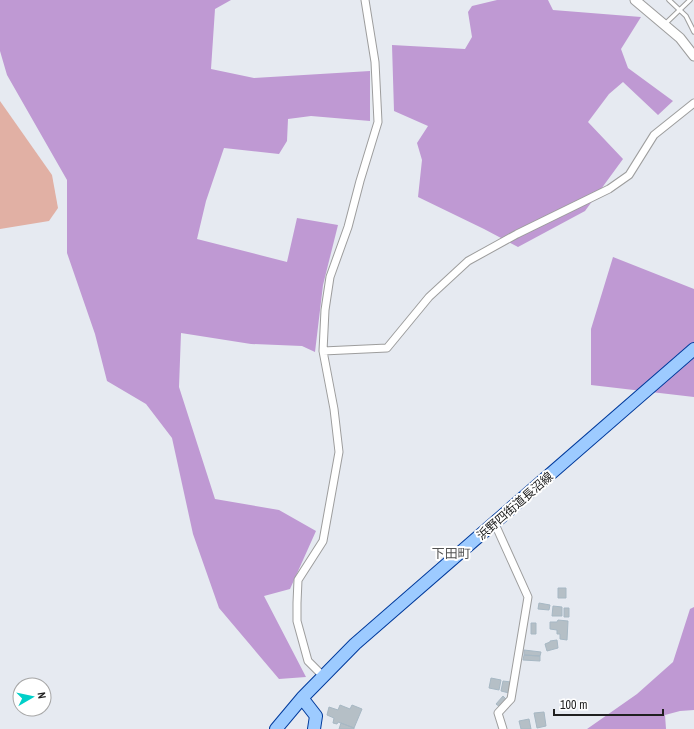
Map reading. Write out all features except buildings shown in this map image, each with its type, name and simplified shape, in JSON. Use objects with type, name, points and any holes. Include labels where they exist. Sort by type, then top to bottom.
[{"type":"main road","name":"浜野四街道長沼線","points":[[278,726],[302,698],[355,644],[495,524],[694,349]]},
{"type":"main road","points":[[302,698],[316,716],[314,729]]},
{"type":"street","points":[[324,676],[308,661],[297,621],[298,580],[323,541],[339,452],[334,409],[323,351],[325,310],[330,277],[348,227],[378,122],[376,62],[366,0]]},
{"type":"street","points":[[635,0],[680,38],[694,56]]},
{"type":"street","points":[[323,351],[387,348],[429,297],[468,261],[517,234],[609,189],[628,175],[654,136],[694,103]]},
{"type":"street","points":[[495,524],[528,597],[511,699],[498,713],[503,729]]},
{"type":"lane","points":[[670,0],[686,16],[694,32]]},
{"type":"lane","points":[[664,24],[690,0]]},
{"type":"shaded area","points":[[0,0],[231,0],[215,9],[211,69],[254,78],[370,71],[370,121],[311,116],[288,119],[287,141],[279,154],[224,148],[206,201],[197,239],[287,262],[297,218],[338,225],[323,285],[315,352],[302,346],[251,344],[181,333],[179,387],[215,499],[279,510],[316,531],[290,589],[264,596],[306,677],[279,679],[219,608],[193,534],[172,438],[146,404],[107,381],[95,334],[67,253],[67,180],[7,75],[0,51]]},
{"type":"shaded area","points":[[497,0],[548,0],[553,10],[641,17],[621,49],[628,68],[673,101],[658,115],[623,82],[609,94],[588,122],[623,159],[585,211],[518,247],[418,197],[422,160],[417,143],[428,126],[394,111],[392,45],[465,49],[472,37],[468,12],[472,6]]},
{"type":"shaded area","points":[[0,101],[52,175],[58,208],[49,221],[0,229]]},
{"type":"shaded area","points":[[613,257],[694,289],[694,397],[591,385],[591,329]]},
{"type":"shaded area","points":[[694,607],[694,710],[680,711],[665,715],[666,729],[587,729],[637,694],[673,662],[690,609]]},
{"type":"district","name":"下田町","points":[[451,553]]}]
